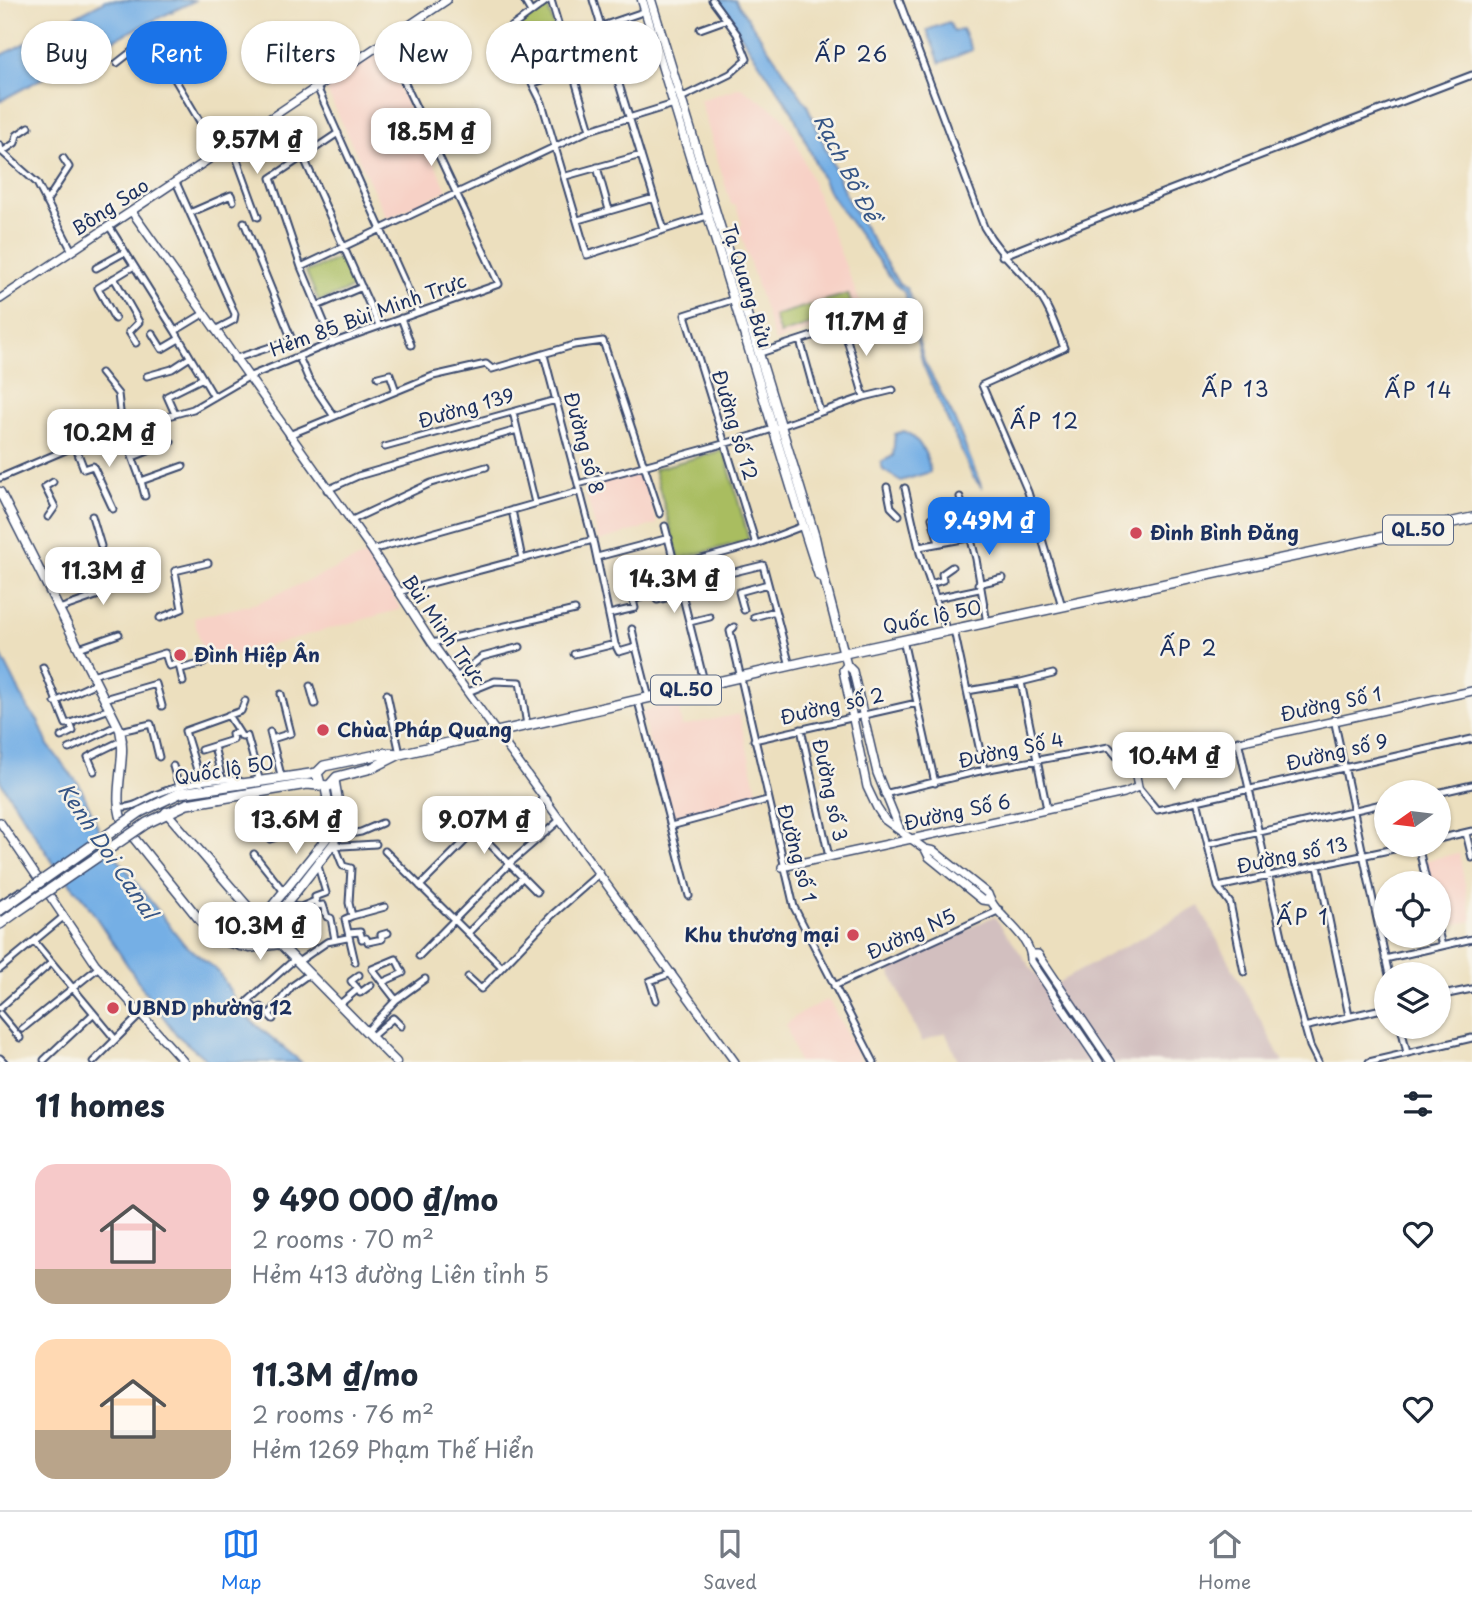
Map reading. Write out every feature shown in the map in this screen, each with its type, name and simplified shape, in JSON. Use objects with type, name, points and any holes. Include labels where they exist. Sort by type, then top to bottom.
[{"type":"main road","name":"Tạ Quang Bửu","points":[[642,0],[760,353],[803,526],[819,576],[824,578]]},
{"type":"main road","name":"Tạ Quang Bửu","points":[[651,0],[677,101]]},
{"type":"main road","name":"Tạ Quang Bửu","points":[[712,214],[735,299],[815,537],[844,654]]},
{"type":"main road","points":[[0,492],[119,728],[122,740],[118,807],[125,827],[215,939],[256,948],[280,944]]},
{"type":"main road","name":"Quốc lộ 50","points":[[0,924],[148,823],[187,804],[325,780],[372,768],[400,754],[497,731],[903,640],[1472,518]]},
{"type":"main road","name":"Quốc lộ 50","points":[[331,766],[386,753],[400,754]]},
{"type":"main road","name":"QL.50","points":[[325,780],[322,766],[331,766]]},
{"type":"main road","points":[[331,766],[325,780],[333,839]]},
{"type":"main road","name":"Quốc lộ 50","points":[[0,910],[140,812],[170,795],[282,779],[325,780]]},
{"type":"main road","points":[[267,929],[333,839],[340,812],[325,780]]},
{"type":"main road","points":[[166,812],[260,922],[369,1034],[390,1060]]},
{"type":"main road","points":[[240,946],[285,893],[318,861]]},
{"type":"street","name":"Bông Sao","points":[[415,21],[447,0]]},
{"type":"street","points":[[524,0],[531,12]]},
{"type":"street","points":[[519,21],[550,0],[558,21]]},
{"type":"street","points":[[593,0],[599,21]]},
{"type":"street","points":[[301,267],[590,130],[630,119],[677,101],[745,62],[747,55],[712,0]]},
{"type":"street","points":[[899,0],[977,212],[1002,256],[1036,289],[1048,309],[1064,348],[982,385],[1032,504],[1062,606]]},
{"type":"street","points":[[616,21],[646,11]]},
{"type":"street","points":[[700,29],[725,20]]},
{"type":"street","points":[[117,63],[140,45],[163,63],[218,152]]},
{"type":"street","name":"Bông Sao","points":[[0,299],[374,48]]},
{"type":"street","points":[[1002,256],[1136,200],[1320,135],[1359,117],[1472,75]]},
{"type":"street","points":[[406,84],[458,192]]},
{"type":"street","points":[[534,84],[557,145],[587,255],[712,214]]},
{"type":"street","points":[[577,84],[590,130]]},
{"type":"street","points":[[619,84],[663,230]]},
{"type":"street","points":[[317,87],[418,312]]},
{"type":"street","points":[[29,127],[17,135],[15,143],[1,150],[37,183],[72,251]]},
{"type":"street","points":[[333,343],[301,267],[271,178],[338,133]]},
{"type":"street","points":[[231,143],[258,217]]},
{"type":"street","points":[[566,176],[641,155]]},
{"type":"street","points":[[303,156],[379,326]]},
{"type":"street","points":[[46,202],[69,167],[63,158]]},
{"type":"street","points":[[597,167],[609,210]]},
{"type":"street","points":[[176,182],[235,314],[234,320],[215,330]]},
{"type":"street","name":"Hẻm 85 Bùi Minh Trực","points":[[122,429],[175,414],[214,397],[248,377],[299,356],[499,284],[458,192]]},
{"type":"street","points":[[191,212],[231,195],[233,201]]},
{"type":"street","points":[[578,220],[654,198]]},
{"type":"street","name":"Bùi Minh Trực","points":[[132,212],[372,550],[432,643],[735,1062]]},
{"type":"street","points":[[234,359],[292,340],[244,222]]},
{"type":"street","points":[[109,226],[214,397]]},
{"type":"street","points":[[96,268],[125,252]]},
{"type":"street","points":[[116,319],[98,288],[134,266]]},
{"type":"street","points":[[114,278],[139,322],[129,332],[136,343]]},
{"type":"street","points":[[317,306],[362,287]]},
{"type":"street","name":"Đường số 12","points":[[735,299],[685,315],[756,544]]},
{"type":"street","points":[[174,331],[203,314]]},
{"type":"street","points":[[401,318],[411,345]]},
{"type":"street","points":[[760,353],[843,326],[864,397]]},
{"type":"street","points":[[152,333],[162,349],[179,339]]},
{"type":"street","points":[[289,435],[433,376],[486,364],[492,369],[603,341],[660,514]]},
{"type":"street","points":[[800,341],[820,412]]},
{"type":"street","name":"Đường số 8","points":[[544,355],[593,540],[615,644]]},
{"type":"street","points":[[299,356],[308,378],[333,415]]},
{"type":"street","points":[[147,376],[172,369],[189,358]]},
{"type":"street","points":[[101,373],[118,394],[122,429],[145,496]]},
{"type":"street","points":[[378,377],[390,374],[396,391]]},
{"type":"street","points":[[175,414],[167,397],[203,378]]},
{"type":"street","points":[[372,550],[535,503],[645,466],[725,445],[864,397],[893,390]]},
{"type":"street","name":"Đường 139","points":[[385,447],[556,400]]},
{"type":"street","points":[[513,412],[535,503]]},
{"type":"street","points":[[327,490],[358,476],[517,430]]},
{"type":"street","points":[[133,457],[170,442]]},
{"type":"street","points":[[0,478],[75,446],[84,469],[93,466],[113,509]]},
{"type":"street","points":[[141,481],[183,466]]},
{"type":"street","points":[[350,521],[431,483],[486,467]]},
{"type":"street","points":[[48,517],[55,507],[45,486],[53,482]]},
{"type":"street","points":[[887,487],[891,507],[899,515]]},
{"type":"street","points":[[905,488],[919,547],[950,631],[967,691],[984,770]]},
{"type":"street","points":[[960,497],[968,538],[976,559],[987,623]]},
{"type":"street","points":[[512,510],[522,559]]},
{"type":"street","points":[[92,516],[101,546]]},
{"type":"street","points":[[932,518],[939,543]]},
{"type":"street","points":[[665,526],[705,685]]},
{"type":"street","points":[[651,562],[675,563],[756,544],[803,526]]},
{"type":"street","points":[[597,557],[669,538]]},
{"type":"street","points":[[919,547],[968,538]]},
{"type":"street","points":[[398,592],[593,540]]},
{"type":"street","points":[[160,618],[182,610],[175,570],[208,563]]},
{"type":"street","points":[[93,578],[100,576],[99,568],[118,564]]},
{"type":"street","points":[[681,585],[762,565],[790,666]]},
{"type":"street","points":[[48,585],[88,566],[99,595],[59,609]]},
{"type":"street","points":[[931,584],[943,580],[942,574],[951,567]]},
{"type":"street","points":[[936,598],[1003,578]]},
{"type":"street","points":[[744,610],[739,592],[768,584]]},
{"type":"street","points":[[657,600],[683,594]]},
{"type":"street","points":[[609,614],[635,608],[633,600],[648,596]]},
{"type":"street","points":[[432,643],[575,610]]},
{"type":"street","points":[[754,617],[775,611]]},
{"type":"street","points":[[690,622],[710,617]]},
{"type":"street","name":"Đường số 1","points":[[734,627],[730,631],[782,867],[794,907],[874,1062]]},
{"type":"street","points":[[632,629],[649,698]]},
{"type":"street","points":[[79,648],[119,634]]},
{"type":"street","points":[[903,640],[934,783]]},
{"type":"street","points":[[573,654],[615,644],[619,652],[636,648]]},
{"type":"street","points":[[457,677],[482,657],[520,648]]},
{"type":"street","points":[[55,702],[94,679],[165,653],[169,666],[179,663],[183,682]]},
{"type":"street","name":"Tạ Quang Bửu","points":[[844,654],[847,665],[853,671],[884,794],[899,827]]},
{"type":"street","points":[[180,669],[204,663]]},
{"type":"street","name":"Tạ Quang Bửu","points":[[847,665],[843,670],[867,787],[885,820],[899,827],[925,849],[934,852],[988,894],[990,901],[1000,910],[1031,954],[1031,961],[1099,1062]]},
{"type":"street","points":[[43,667],[66,724],[110,709]]},
{"type":"street","points":[[967,691],[1053,674]]},
{"type":"street","points":[[468,692],[495,681],[520,682],[527,725]]},
{"type":"street","points":[[1021,682],[1048,809]]},
{"type":"street","points":[[104,699],[156,684],[162,706]]},
{"type":"street","points":[[310,686],[314,704]]},
{"type":"street","name":"Đường Số 1","points":[[1135,771],[1138,764],[1238,740],[1472,691]]},
{"type":"street","points":[[272,739],[291,733],[281,694]]},
{"type":"street","points":[[387,694],[400,754]]},
{"type":"street","points":[[201,783],[185,731],[241,711],[245,701]]},
{"type":"street","points":[[638,701],[689,895]]},
{"type":"street","name":"Đường số 2","points":[[754,740],[917,703]]},
{"type":"street","points":[[228,715],[237,733],[242,737],[247,736],[253,748],[260,782]]},
{"type":"street","points":[[1334,719],[1386,962]]},
{"type":"street","points":[[61,737],[73,731],[70,723]]},
{"type":"street","points":[[69,750],[119,728],[151,724],[159,757]]},
{"type":"street","name":"Đường số 3","points":[[801,729],[829,857]]},
{"type":"street","points":[[270,732],[282,779]]},
{"type":"street","points":[[201,750],[233,740],[232,734],[237,733]]},
{"type":"street","name":"Đường số 9","points":[[1138,787],[1157,810],[1344,765],[1472,739]]},
{"type":"street","points":[[94,771],[88,757],[122,740]]},
{"type":"street","points":[[1238,740],[1304,1027],[1318,1062]]},
{"type":"street","points":[[214,746],[222,780]]},
{"type":"street","name":"Đường Số 4","points":[[884,794],[984,770],[1109,747],[1127,769],[1135,771]]},
{"type":"street","points":[[173,765],[179,787]]},
{"type":"street","points":[[1135,771],[1138,787]]},
{"type":"street","points":[[118,807],[135,807],[159,793],[179,787],[236,779],[249,783]]},
{"type":"street","points":[[1451,790],[1472,786]]},
{"type":"street","name":"Đường Số 6","points":[[782,867],[1138,787]]},
{"type":"street","points":[[328,798],[321,803],[319,818],[333,839],[343,866],[351,868],[349,903],[352,916]]},
{"type":"street","points":[[484,811],[493,829],[505,826],[505,819],[547,799]]},
{"type":"street","points":[[671,826],[767,800]]},
{"type":"street","points":[[1198,800],[1218,887],[1230,903],[1244,972]]},
{"type":"street","points":[[1208,844],[1374,806]]},
{"type":"street","points":[[270,839],[293,832],[300,823],[319,818]]},
{"type":"street","points":[[419,956],[510,863],[561,819]]},
{"type":"street","points":[[0,822],[62,918],[99,967],[184,1062]]},
{"type":"street","points":[[333,839],[362,832],[382,823]]},
{"type":"street","points":[[420,886],[476,830],[537,892]]},
{"type":"street","points":[[1451,836],[1469,832],[1472,858]]},
{"type":"street","points":[[333,839],[342,846],[376,844]]},
{"type":"street","points":[[385,851],[501,966]]},
{"type":"street","points":[[254,855],[285,893]]},
{"type":"street","name":"Đường số 13","points":[[1218,887],[1374,855]]},
{"type":"street","points":[[285,906],[301,907],[326,893],[318,861]]},
{"type":"street","points":[[1318,866],[1349,1016]]},
{"type":"street","points":[[468,977],[481,989],[501,966],[600,873]]},
{"type":"street","points":[[468,933],[523,877]]},
{"type":"street","points":[[0,904],[37,880]]},
{"type":"street","points":[[315,901],[317,906],[324,905],[327,917],[331,918],[335,940]]},
{"type":"street","points":[[355,962],[345,919],[385,907]]},
{"type":"street","name":"Đường N5","points":[[834,986],[1000,910]]},
{"type":"street","points":[[0,969],[62,918]]},
{"type":"street","points":[[309,974],[292,986],[271,1017],[261,1007],[256,1010],[248,1001],[314,948],[360,932],[362,939],[366,938],[368,942],[382,939],[381,935],[388,933]]},
{"type":"street","points":[[1451,944],[1472,939]]},
{"type":"street","points":[[34,941],[115,1039]]},
{"type":"street","points":[[1385,959],[1434,948]]},
{"type":"street","name":"Tạ Quang Bửu","points":[[1031,954],[1038,954],[1111,1062]]},
{"type":"street","points":[[383,982],[403,974],[396,959],[372,969],[396,1000]]},
{"type":"street","points":[[0,1008],[51,963]]},
{"type":"street","points":[[22,1030],[99,967]]},
{"type":"street","points":[[656,1000],[650,981],[672,974]]},
{"type":"street","points":[[359,975],[351,981],[360,993],[371,985]]},
{"type":"street","points":[[369,1034],[396,1000],[425,979]]},
{"type":"street","points":[[340,1004],[358,989]]},
{"type":"street","points":[[1451,993],[1472,989]]},
{"type":"street","points":[[1304,1027],[1374,1011]]},
{"type":"street","points":[[0,1014],[20,1038]]},
{"type":"street","points":[[44,1059],[93,1014]]},
{"type":"street","points":[[93,1062],[141,1015]]},
{"type":"street","points":[[369,1034],[393,1018],[401,1027]]},
{"type":"street","points":[[1368,1062],[1391,1060],[1407,1053],[1472,1038]]},
{"type":"street","points":[[1404,1039],[1407,1053]]},
{"type":"street","points":[[0,1058],[4,1062]]},
{"type":"shaded area","points":[[374,56],[374,84],[398,84],[447,190],[387,219],[326,89],[333,84],[360,84],[360,65]]},
{"type":"shaded area","points":[[741,87],[781,115],[794,136],[864,312],[775,342],[739,228],[742,224],[736,206],[731,204],[700,100]]},
{"type":"shaded area","points":[[642,469],[657,524],[599,541],[584,486]]},
{"type":"shaded area","points":[[369,554],[401,609],[205,663],[194,618],[257,603]]},
{"type":"shaded area","points":[[677,701],[682,726],[739,714],[759,799],[671,822],[641,712]]},
{"type":"shaded area","points":[[1459,853],[1472,921],[1451,925],[1451,871],[1426,871],[1423,861],[1451,858],[1451,855]]},
{"type":"shaded area","points":[[1199,906],[1283,1062],[959,1062],[945,1032],[922,1042],[888,968],[994,916],[1046,989]]},
{"type":"shaded area","points":[[826,1000],[830,1002],[862,1062],[798,1062],[786,1025],[796,1016]]},
{"type":"green space","points":[[547,4],[553,21],[522,21]]},
{"type":"green space","points":[[342,257],[355,287],[319,302],[306,272]]},
{"type":"green space","points":[[848,294],[854,311],[818,322],[813,304]]},
{"type":"green space","points":[[810,305],[815,323],[780,334],[774,316]]},
{"type":"green space","points":[[724,450],[749,540],[679,559],[654,469]]},
{"type":"water","points":[[106,0],[196,0],[152,21],[126,21],[126,34],[112,41],[112,21],[66,21]]},
{"type":"water","points":[[717,0],[735,0],[807,105],[848,200],[899,284],[907,289],[916,311],[911,315],[925,363],[953,416],[982,488],[973,477],[923,365],[905,293],[895,284],[828,191],[792,111]]},
{"type":"water","points":[[949,22],[954,32],[962,29],[972,50],[940,63],[927,30]]},
{"type":"water","points":[[21,45],[21,84],[32,84],[0,101],[0,56]]},
{"type":"water","points":[[904,431],[922,448],[930,472],[901,481],[883,470],[881,462],[893,456],[895,434]]},
{"type":"water","name":"Kenh Doi Canal","points":[[0,653],[29,710],[38,720],[48,745],[80,786],[104,841],[184,944],[219,972],[243,1014],[301,1062],[209,1062],[177,1035],[145,992],[86,902],[56,867],[0,781]]},
{"type":"place","name":"Đình Bình Đăng","points":[[1136,533]]},
{"type":"place","name":"Đình Hiệp Ân","points":[[180,655]]},
{"type":"place","name":"Chùa Pháp Quang","points":[[323,730]]},
{"type":"place","name":"Khu thương mại","points":[[853,935]]},
{"type":"place","name":"UBND phường 12","points":[[113,1008]]},
{"type":"district","name":"ẤP 26","points":[[852,55]]},
{"type":"district","name":"ẤP 13","points":[[1236,390]]},
{"type":"district","name":"ẤP 14","points":[[1419,391]]},
{"type":"district","name":"ẤP 12","points":[[1045,422]]},
{"type":"district","name":"ẤP 2","points":[[1189,649]]},
{"type":"district","name":"ẤP 1","points":[[1303,918]]},
{"type":"water label","name":"Rạch Bồ Đề","points":[[846,168]]}]
